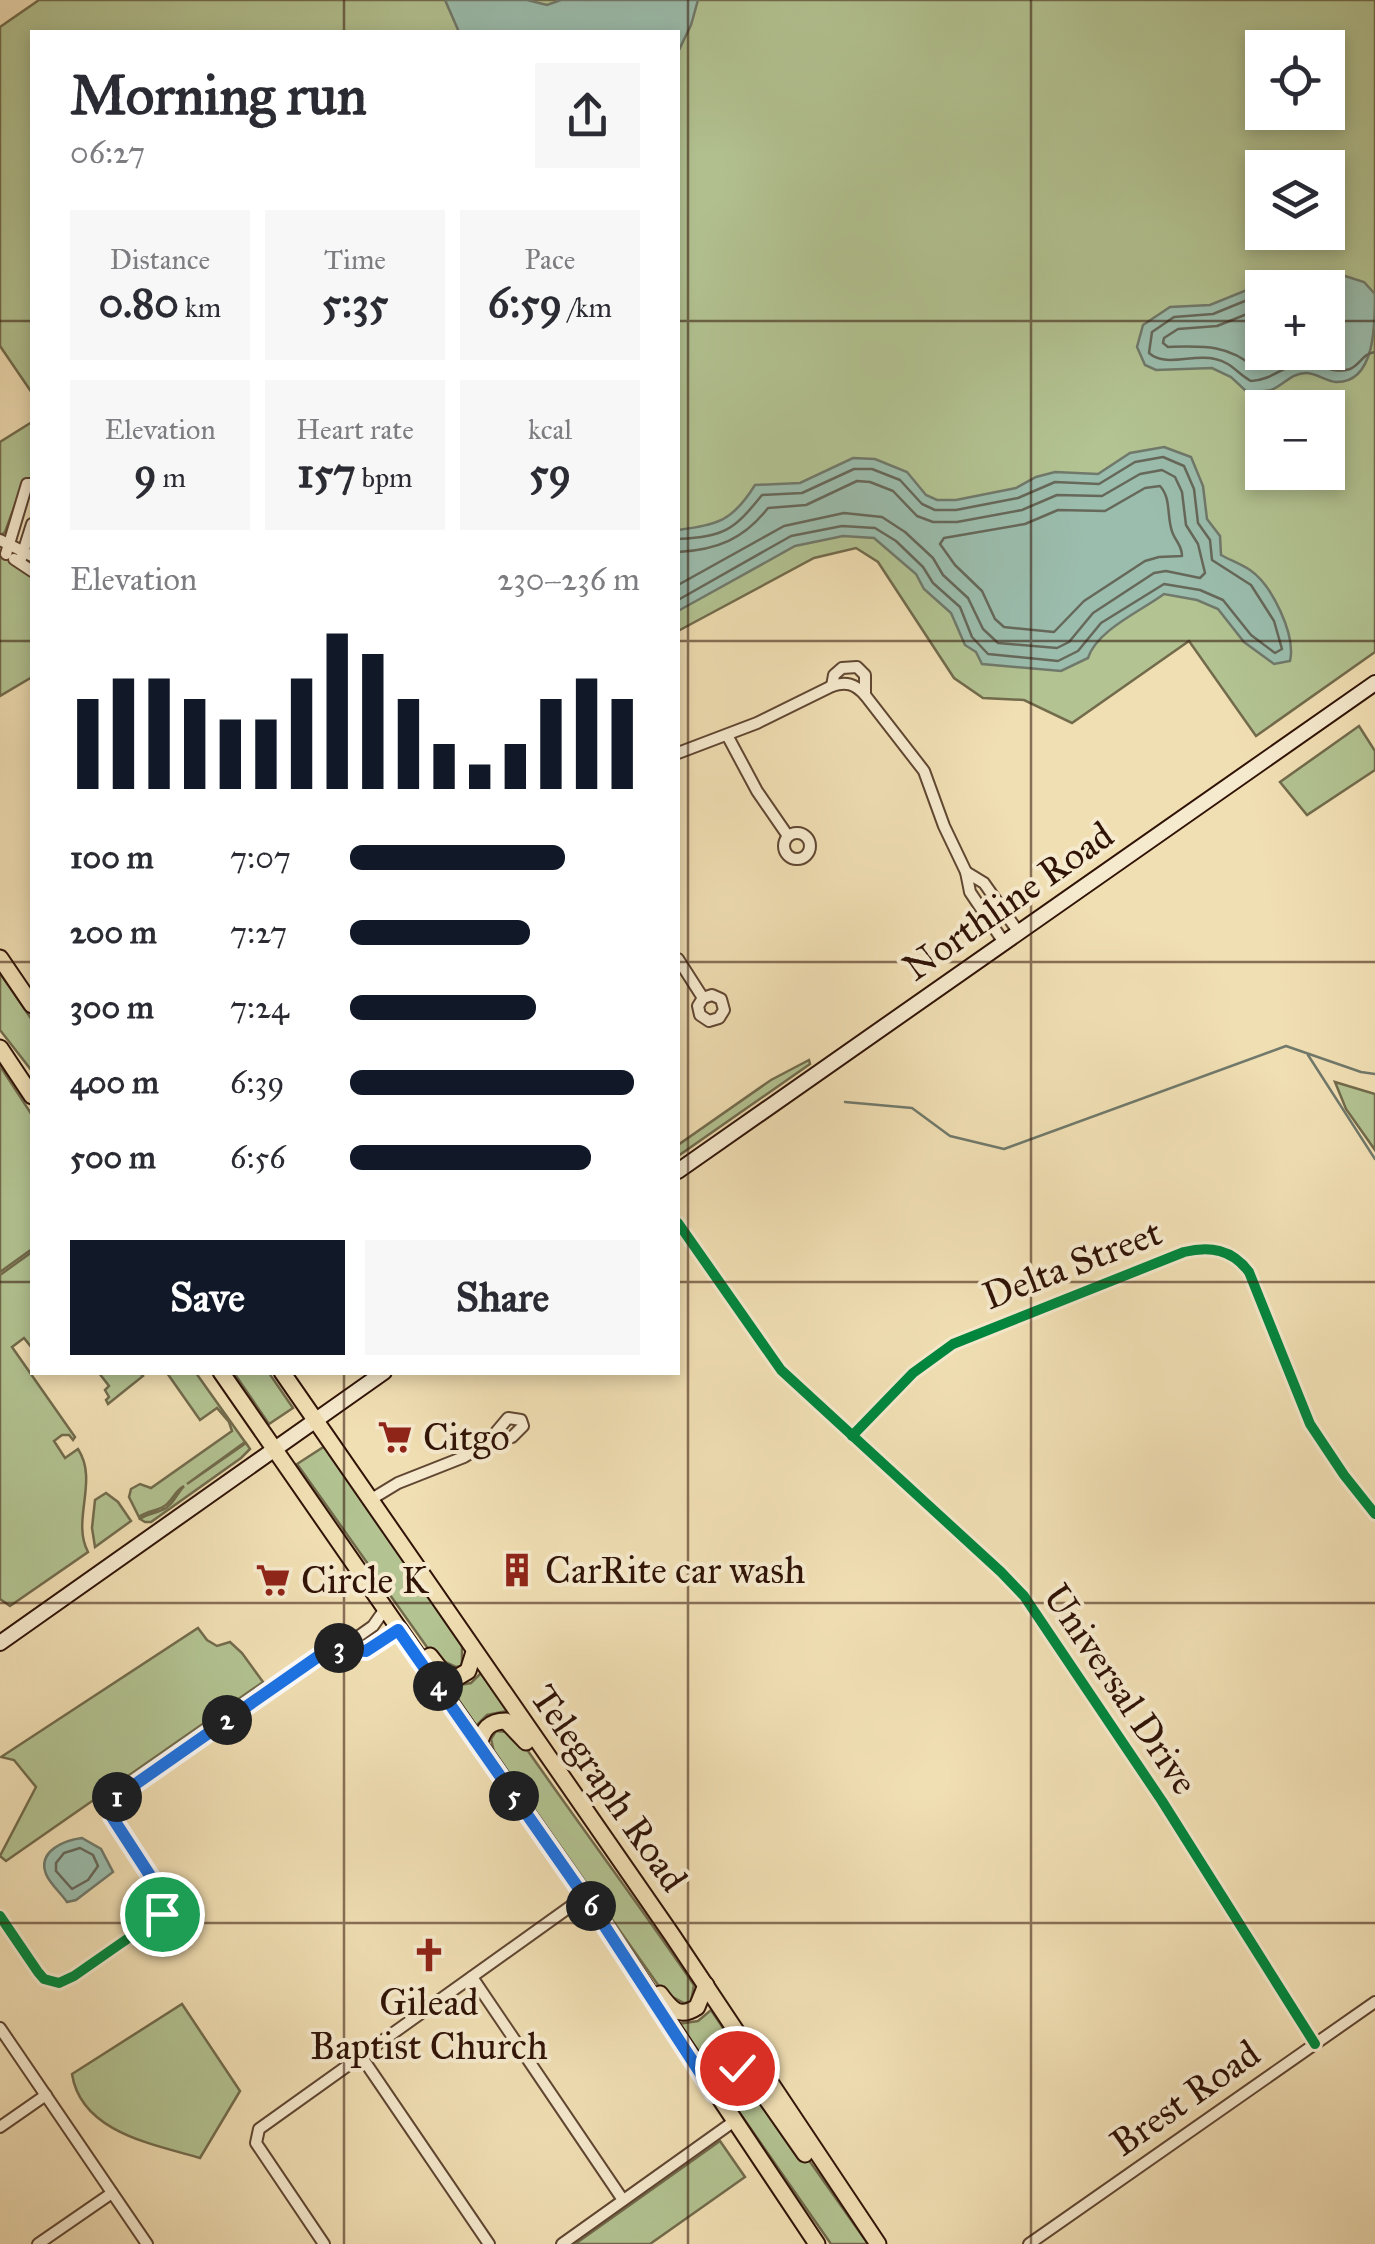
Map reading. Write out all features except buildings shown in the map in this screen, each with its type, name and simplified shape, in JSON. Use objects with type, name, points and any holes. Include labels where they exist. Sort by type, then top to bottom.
[{"type":"main road","name":"Northline Road","points":[[680,1171],[1375,683]]},
{"type":"main road","points":[[0,958],[30,1002]]},
{"type":"main road","points":[[0,1046],[14,1055],[30,1075]]},
{"type":"main road","points":[[0,1046],[30,1093]]},
{"type":"main road","points":[[224,1375],[580,1890],[818,2244]]},
{"type":"main road","points":[[276,1375],[296,1394]]},
{"type":"main road","name":"Telegraph Road","points":[[284,1375],[706,1985],[878,2244]]},
{"type":"main road","points":[[0,1643],[380,1375]]},
{"type":"main road","points":[[338,1540],[349,1546],[372,1574],[444,1674],[449,1678],[464,1675],[472,1666],[474,1652]]},
{"type":"main road","points":[[479,1746],[484,1730],[492,1723],[506,1721],[516,1729],[581,1822],[616,1857]]},
{"type":"main road","points":[[580,1890],[604,1911],[670,2008],[677,2013],[693,2010],[702,2001],[706,1985]]},
{"type":"main road","points":[[714,2094],[723,2071],[747,2071],[817,2171],[849,2200]]},
{"type":"street","points":[[25,556],[4,547],[30,484]]},
{"type":"street","points":[[832,686],[839,670],[852,666],[865,676],[865,695]]},
{"type":"street","points":[[680,753],[832,686],[850,683],[865,695],[924,772],[966,872],[970,892],[1004,944]]},
{"type":"street","points":[[727,734],[758,792],[788,836]]},
{"type":"street","points":[[966,872],[984,883],[1019,933]]},
{"type":"street","points":[[680,963],[703,998]]},
{"type":"street","name":"Universal Drive","points":[[680,1226],[781,1370],[1024,1596],[1162,1801],[1315,2044]]},
{"type":"street","name":"Delta Street","points":[[852,1436],[913,1373],[953,1344],[1184,1252],[1210,1249],[1230,1254],[1249,1272],[1310,1424],[1375,1514]]},
{"type":"street","points":[[370,1500],[398,1483],[464,1457],[487,1442]]},
{"type":"street","points":[[342,1648],[373,1626],[385,1609]]},
{"type":"street","points":[[0,1916],[38,1972],[59,1984],[162,1914],[162,1894],[112,1817],[117,1797],[326,1651],[366,1651],[398,1630]]},
{"type":"street","points":[[324,2244],[255,2140],[260,2130],[472,1977],[580,1890]]},
{"type":"street","points":[[472,1977],[624,2200]]},
{"type":"street","name":"Brest Road","points":[[1029,2244],[1375,2002]]},
{"type":"street","points":[[0,2028],[148,2244]]},
{"type":"street","points":[[361,2056],[489,2244]]},
{"type":"street","points":[[0,2127],[46,2095]]},
{"type":"street","points":[[562,2244],[733,2122]]},
{"type":"street","points":[[38,2244],[112,2193]]},
{"type":"green space","points":[[39,0],[1375,0],[1375,652],[1256,736],[1189,641],[1072,723],[1024,700],[983,698],[954,678],[878,562],[856,548],[814,558],[680,630],[680,30],[30,30],[30,390],[0,346],[0,27]]},
{"type":"green space","points":[[30,423],[30,482],[22,486],[0,536],[0,442]]},
{"type":"green space","points":[[0,555],[30,574],[30,678],[0,696]]},
{"type":"green space","points":[[1359,726],[1375,751],[1375,770],[1307,815],[1280,782]]},
{"type":"green space","points":[[0,973],[30,1017],[30,1068],[0,1030]]},
{"type":"green space","points":[[809,1060],[810,1064],[680,1155],[680,1144],[771,1080]]},
{"type":"green space","points":[[0,1066],[30,1112],[30,1250],[0,1272]]},
{"type":"green space","points":[[1335,1082],[1375,1094],[1375,1150],[1346,1109]]},
{"type":"green space","points":[[30,1253],[30,1346],[24,1338],[12,1347],[75,1437],[73,1440],[62,1435],[54,1441],[65,1458],[78,1449],[86,1474],[82,1527],[88,1552],[10,1606],[0,1599],[0,1275]]},
{"type":"green space","points":[[101,1375],[143,1376],[108,1404],[105,1390],[109,1386]]},
{"type":"green space","points":[[168,1375],[197,1375],[245,1442],[187,1484],[246,1443],[250,1449],[151,1522],[145,1522],[140,1519],[166,1508],[184,1486],[165,1506],[139,1517],[129,1497],[131,1489],[140,1484],[151,1488],[232,1431],[217,1408],[200,1420]]},
{"type":"green space","points":[[235,1375],[270,1375],[293,1408],[269,1424]]},
{"type":"green space","points":[[325,1446],[462,1646],[462,1666],[434,1657],[297,1464]]},
{"type":"green space","points":[[106,1493],[131,1521],[95,1547],[95,1500]]},
{"type":"green space","points":[[198,1628],[217,1646],[230,1642],[263,1682],[6,1861],[0,1856],[36,1787],[14,1760],[1,1757]]},
{"type":"green space","points":[[481,1673],[507,1711],[487,1715],[476,1726],[449,1687],[471,1683]]},
{"type":"green space","points":[[496,1731],[508,1732],[521,1741],[694,1985],[691,2002],[684,2003],[663,1992],[494,1752],[491,1739]]},
{"type":"green space","points":[[182,2004],[240,2091],[200,2158],[141,2141],[104,2122],[78,2094],[72,2074]]},
{"type":"green space","points":[[711,2010],[745,2061],[727,2061],[711,2072],[678,2024],[698,2021]]},
{"type":"green space","points":[[732,2077],[758,2088],[868,2244],[831,2244],[730,2099],[727,2085]]},
{"type":"green space","points":[[720,2141],[745,2177],[650,2244],[575,2244]]},
{"type":"water","points":[[445,0],[527,0],[547,5],[561,0],[698,0],[680,48],[680,30],[458,30]]},
{"type":"water","points":[[1345,276],[1364,282],[1375,294],[1370,350],[1359,373],[1349,380],[1336,382],[1301,374],[1271,390],[1245,390],[1231,377],[1212,368],[1156,370],[1145,365],[1137,347],[1143,325],[1170,307],[1210,305],[1245,291],[1245,370],[1345,370]]},
{"type":"water","points":[[1164,447],[1191,457],[1203,486],[1207,519],[1220,536],[1221,555],[1250,570],[1266,587],[1286,625],[1290,661],[1274,664],[1244,642],[1218,609],[1197,600],[1164,594],[1110,630],[1088,658],[1061,671],[982,664],[976,652],[965,645],[951,613],[924,589],[916,574],[874,538],[843,536],[795,546],[680,610],[680,530],[723,519],[739,507],[755,485],[800,483],[853,458],[875,459],[907,472],[926,495],[937,500],[956,500],[1016,488],[1055,472],[1098,474],[1130,453]]},
{"type":"water","points":[[82,1838],[101,1849],[113,1872],[76,1900],[67,1902],[48,1878],[45,1859],[61,1844]]},
{"type":"waterway","points":[[845,1102],[912,1108],[950,1136],[1004,1149],[1286,1046],[1375,1074]]},
{"type":"waterway","points":[[1308,1055],[1375,1159]]},
{"type":"cycle path","points":[[680,1226],[781,1370],[1024,1596],[1162,1801],[1315,2044]]},
{"type":"cycle path","points":[[852,1436],[913,1373],[953,1344],[1184,1252],[1212,1250],[1235,1258],[1249,1272],[1310,1424],[1375,1514]]},
{"type":"cycle path","points":[[0,1916],[44,1979],[59,1983],[163,1914],[162,1894],[112,1817],[117,1797],[326,1651],[366,1651],[399,1630]]},
{"type":"place","name":"Citgo","points":[[395,1437]]},
{"type":"place","name":"CarRite car wash","points":[[517,1570]]},
{"type":"place","name":"Circle K","points":[[273,1580]]},
{"type":"place","name":"Gilead Baptist Church","points":[[429,1955]]},
{"type":"route","points":[[162,1914],[162,1894],[114,1823],[111,1811],[117,1797],[326,1651],[366,1651],[398,1630],[598,1916],[714,2094],[720,2074],[737,2068]]}]
